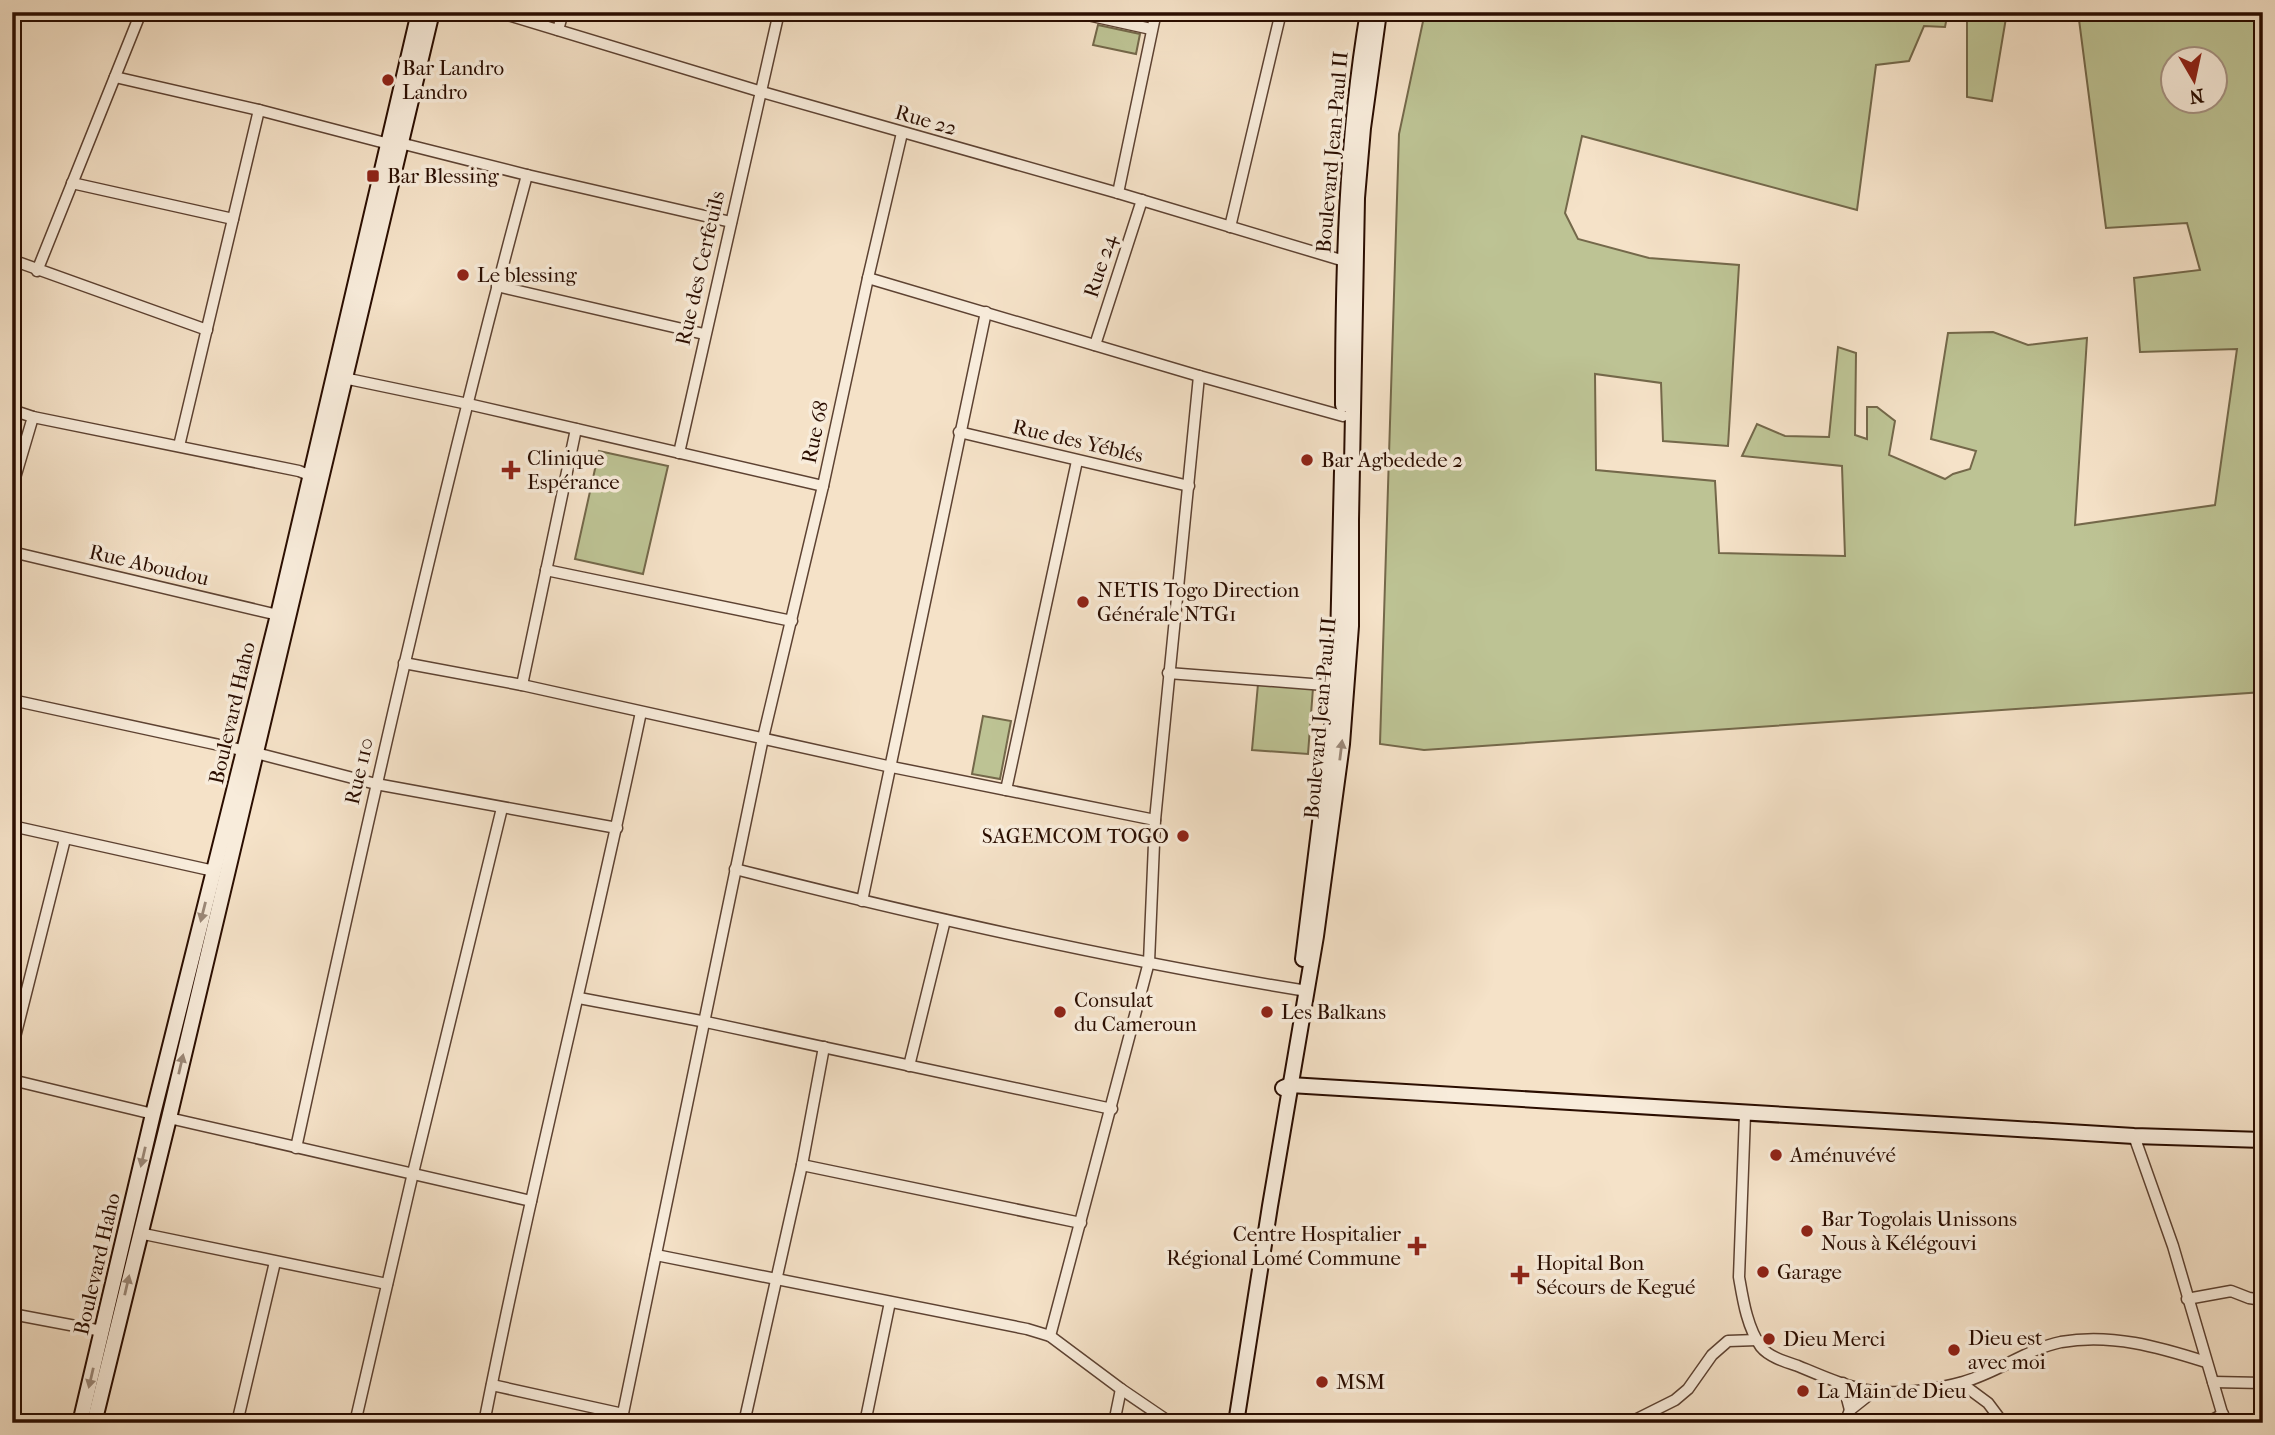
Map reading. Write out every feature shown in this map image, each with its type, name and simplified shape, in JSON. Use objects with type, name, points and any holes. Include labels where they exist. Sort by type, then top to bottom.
[{"type":"main road","name":"Boulevard Haho","points":[[80,1423],[214,871],[250,752],[394,143],[419,12]]},
{"type":"main road","name":"Boulevard Haho","points":[[394,143],[432,12]]},
{"type":"main road","name":"Boulevard Jean-Paul II","points":[[1302,990],[1316,936],[1342,744],[1351,626],[1351,135],[1368,12]]},
{"type":"main road","name":"Boulevard Jean-Paul II","points":[[1229,1423],[1302,990],[1336,685],[1349,262],[1379,12]]},
{"type":"main road","name":"Boulevard Haho","points":[[94,1423],[169,1118],[278,615],[311,476],[340,377]]},
{"type":"main road","name":"Boulevard Jean-Paul II","points":[[1236,1423],[1286,1087]]},
{"type":"main road","points":[[1286,1087],[2134,1136],[2263,1140]]},
{"type":"street","points":[[37,271],[141,12]]},
{"type":"street","name":"Rue 22","points":[[498,12],[762,92],[1349,262]]},
{"type":"street","points":[[558,30],[563,12]]},
{"type":"street","name":"Rue des Cerfeuils","points":[[678,453],[779,12]]},
{"type":"street","points":[[1074,12],[1151,29]]},
{"type":"street","points":[[1118,193],[1156,12]]},
{"type":"street","points":[[1230,227],[1281,12]]},
{"type":"street","points":[[115,77],[731,222]]},
{"type":"street","points":[[179,446],[259,110]]},
{"type":"street","name":"Rue 68","points":[[622,1418],[763,738],[902,133]]},
{"type":"street","name":"Rue 110","points":[[296,1148],[404,663],[527,175]]},
{"type":"street","points":[[72,183],[233,219]]},
{"type":"street","name":"Rue 24","points":[[1095,345],[1142,200]]},
{"type":"street","points":[[12,260],[207,330]]},
{"type":"street","points":[[867,278],[1343,416]]},
{"type":"street","points":[[497,286],[704,334]]},
{"type":"street","points":[[862,901],[986,312]]},
{"type":"street","points":[[1050,1336],[1149,962],[1155,820],[1199,376]]},
{"type":"street","points":[[340,377],[823,486]]},
{"type":"street","points":[[12,410],[33,417],[299,471],[311,476]]},
{"type":"street","points":[[12,488],[33,417]]},
{"type":"street","points":[[522,685],[576,429]]},
{"type":"street","name":"Rue des Yéblés","points":[[959,432],[1189,486]]},
{"type":"street","points":[[1006,790],[1077,461]]},
{"type":"street","name":"Rue Aboudou","points":[[12,552],[278,615]]},
{"type":"street","points":[[546,570],[792,621]]},
{"type":"street","points":[[404,663],[522,685],[890,766],[1155,820]]},
{"type":"street","points":[[1168,673],[1336,685]]},
{"type":"street","points":[[12,699],[250,752],[376,784],[617,828]]},
{"type":"street","points":[[484,1423],[641,712]]},
{"type":"street","points":[[355,1423],[502,808]]},
{"type":"street","points":[[12,826],[214,871]]},
{"type":"street","points":[[12,1049],[65,839]]},
{"type":"street","points":[[735,869],[945,920],[1302,990]]},
{"type":"street","points":[[909,1066],[945,920]]},
{"type":"street","points":[[579,998],[706,1022],[1112,1109]]},
{"type":"street","points":[[744,1423],[802,1165],[824,1047]]},
{"type":"street","points":[[12,1080],[153,1114]]},
{"type":"street","points":[[1745,1114],[1739,1276],[1743,1301],[1757,1340],[1763,1349],[1778,1359],[1843,1383],[1874,1391],[1901,1392],[1961,1383],[2047,1346],[2085,1339],[2128,1341],[2166,1349],[2206,1362]]},
{"type":"street","points":[[169,1118],[531,1201]]},
{"type":"street","points":[[2134,1136],[2173,1245],[2224,1418],[2207,1423]]},
{"type":"street","points":[[802,1165],[1082,1223]]},
{"type":"street","points":[[139,1233],[387,1284]]},
{"type":"street","points":[[656,1255],[1027,1329],[1050,1336],[1121,1390],[1171,1423]]},
{"type":"street","points":[[237,1423],[275,1262]]},
{"type":"street","points":[[2187,1299],[2231,1291],[2263,1300]]},
{"type":"street","points":[[865,1423],[890,1302]]},
{"type":"street","points":[[12,1314],[102,1331]]},
{"type":"street","points":[[1629,1423],[1675,1401],[1688,1389],[1712,1355],[1728,1341],[1757,1340]]},
{"type":"street","points":[[2213,1382],[2263,1383]]},
{"type":"street","points":[[1843,1383],[1850,1410]]},
{"type":"street","points":[[1961,1383],[1988,1403],[2003,1423]]},
{"type":"street","points":[[492,1385],[622,1418]]},
{"type":"street","points":[[1114,1423],[1121,1390]]},
{"type":"street","points":[[1845,1423],[1850,1410],[1874,1391]]},
{"type":"green space","points":[[1425,12],[1948,12],[1945,27],[1924,26],[1909,61],[1876,65],[1857,210],[1582,136],[1565,213],[1578,239],[1649,258],[1739,265],[1728,446],[1663,441],[1661,383],[1595,374],[1596,470],[1715,481],[1719,553],[1845,556],[1842,466],[1742,456],[1757,424],[1785,436],[1829,437],[1838,347],[1856,353],[1855,435],[1867,439],[1867,407],[1877,407],[1895,421],[1889,455],[1945,479],[1970,469],[1976,451],[1931,439],[1948,333],[1993,332],[2028,345],[2087,338],[2075,525],[2215,505],[2237,349],[2140,352],[2134,278],[2200,270],[2187,223],[2106,228],[2078,12],[2263,12],[2263,692],[1424,750],[1380,744],[1399,134]]},
{"type":"green space","points":[[1967,12],[2007,12],[1992,101],[1967,97]]},
{"type":"green space","points":[[1098,25],[1140,34],[1136,54],[1093,45]]},
{"type":"green space","points":[[599,451],[668,466],[643,574],[575,559]]},
{"type":"green space","points":[[1258,684],[1313,688],[1308,754],[1252,750]]},
{"type":"green space","points":[[983,716],[1011,721],[1000,779],[972,774]]},
{"type":"place","name":"Bar Landro Landro","points":[[388,80]]},
{"type":"place","name":"Bar Blessing","points":[[373,176]]},
{"type":"place","name":"Le blessing","points":[[463,275]]},
{"type":"place","name":"Bar Agbedede 2","points":[[1307,460]]},
{"type":"place","name":"Clinique Espérance","points":[[511,470]]},
{"type":"place","name":"NETIS Togo Direction Générale NTG1","points":[[1083,602]]},
{"type":"place","name":"SAGEMCOM TOGO","points":[[1183,836]]},
{"type":"place","name":"Consulat du Cameroun","points":[[1060,1012]]},
{"type":"place","name":"Les Balkans","points":[[1267,1012]]},
{"type":"place","name":"Aménuvévé","points":[[1776,1155]]},
{"type":"place","name":"Bar Togolais Unissons Nous à Kélégouvi","points":[[1807,1231]]},
{"type":"place","name":"Centre Hospitalier Régional Lomé Commune","points":[[1417,1246]]},
{"type":"place","name":"Garage","points":[[1763,1272]]},
{"type":"place","name":"Hopital Bon Sécours de Kegué","points":[[1520,1275]]},
{"type":"place","name":"Dieu Merci","points":[[1769,1339]]},
{"type":"place","name":"Dieu est avec moi","points":[[1954,1350]]},
{"type":"place","name":"MSM","points":[[1322,1382]]},
{"type":"place","name":"La Main de Dieu","points":[[1803,1391]]}]
